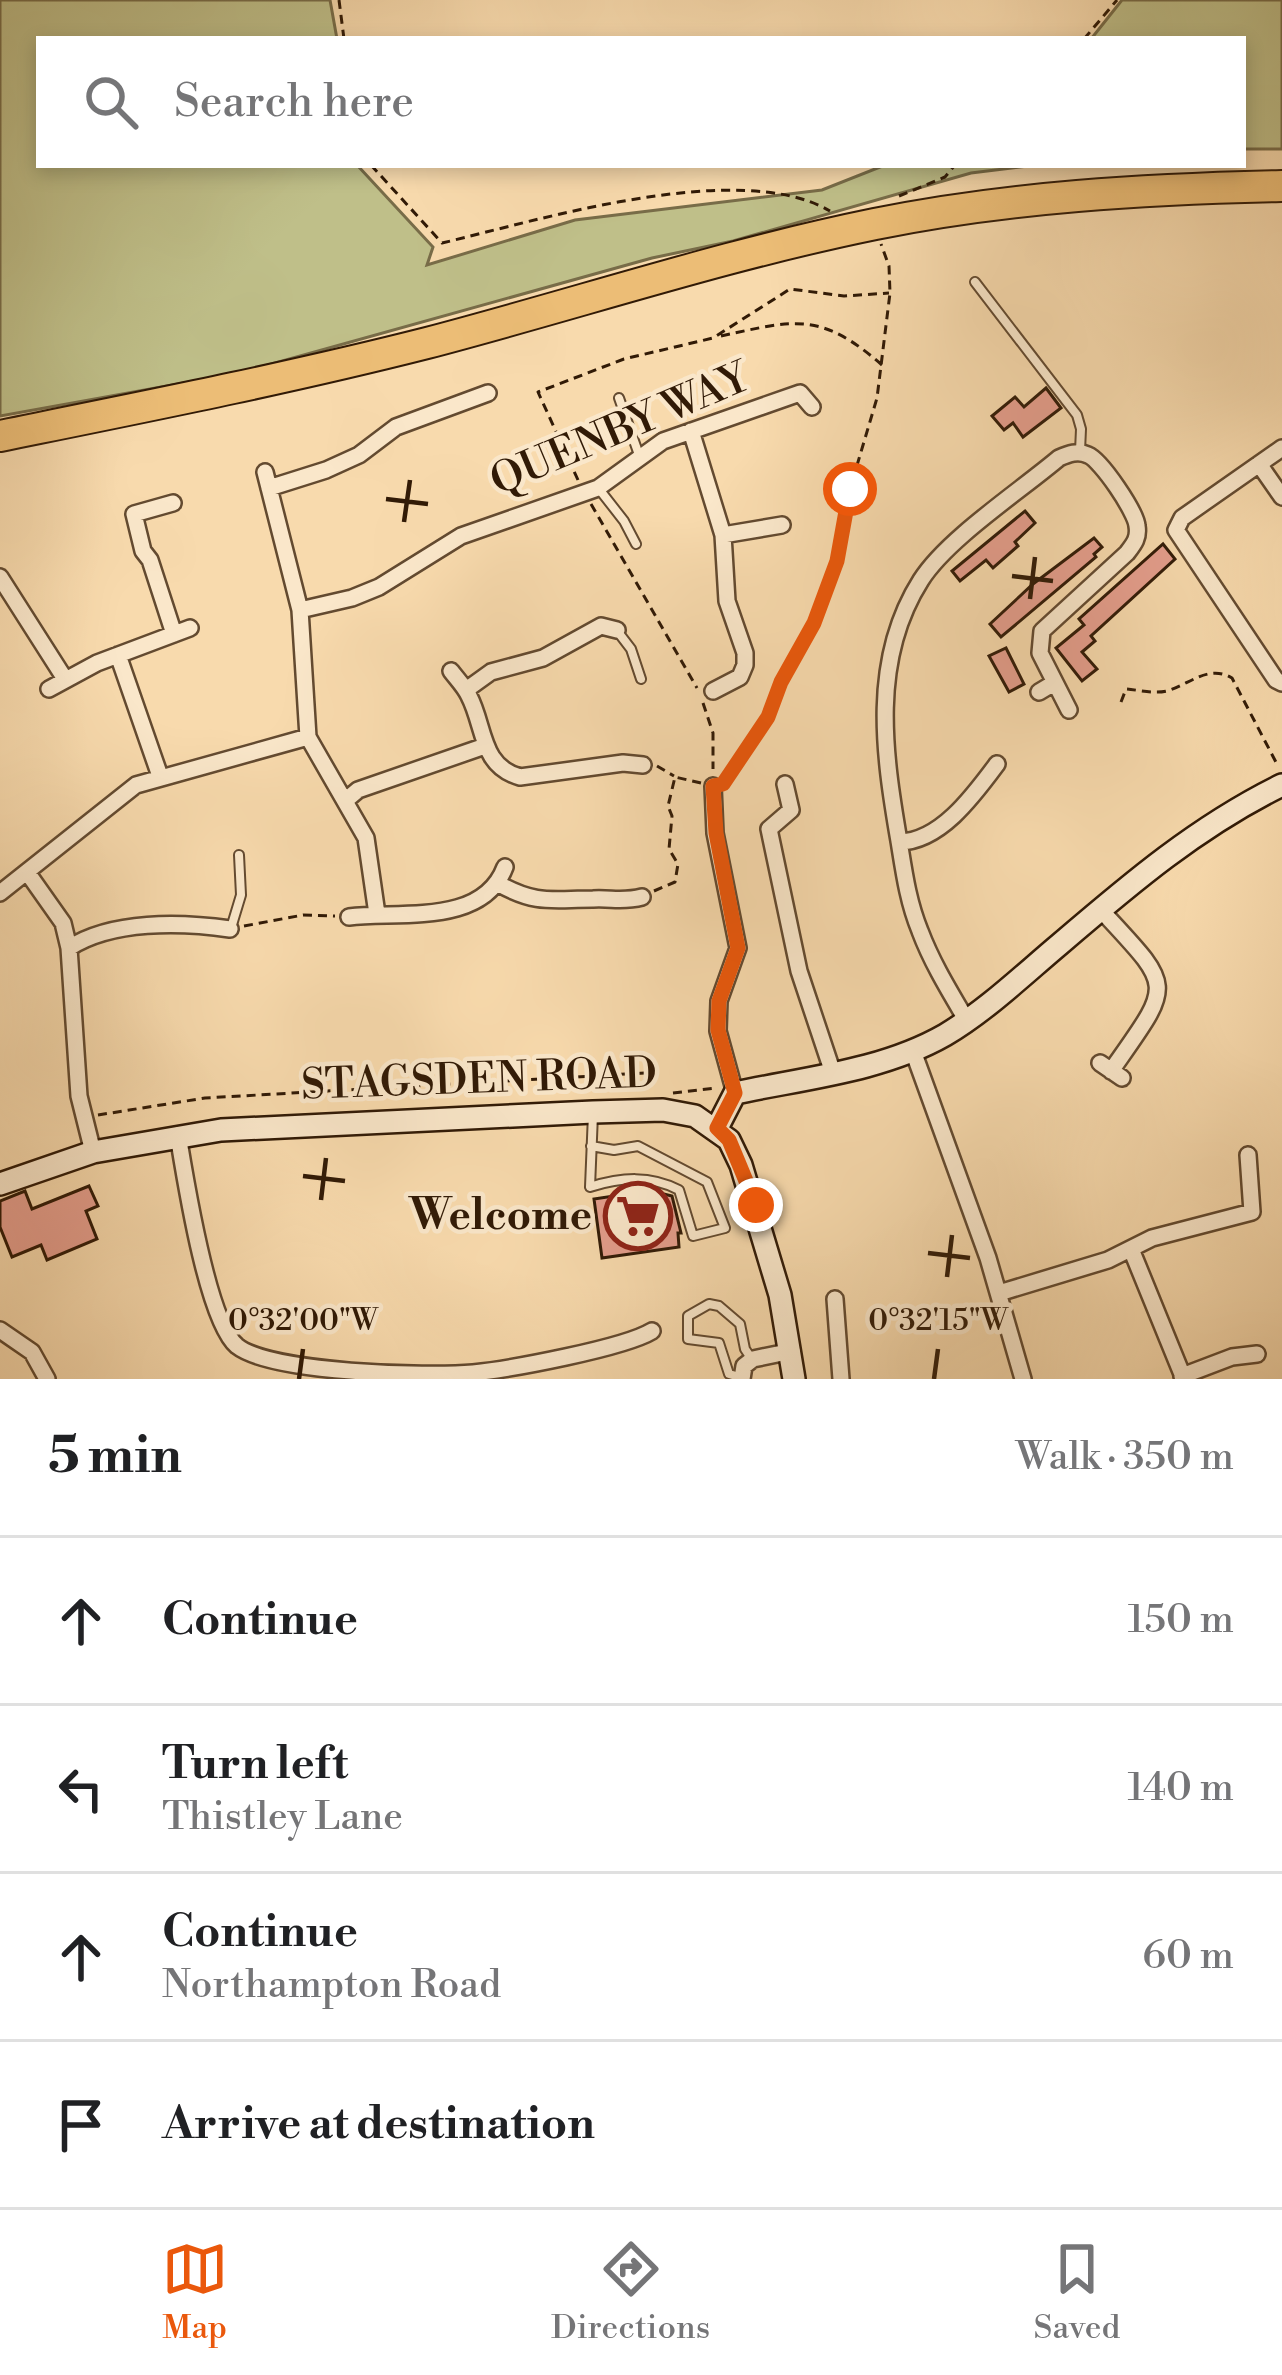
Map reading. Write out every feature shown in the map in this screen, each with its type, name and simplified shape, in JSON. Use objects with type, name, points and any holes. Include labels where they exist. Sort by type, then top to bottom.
[{"type":"highway","points":[[0,436],[223,391],[424,343],[727,258],[869,226],[1023,201],[1282,185]]},
{"type":"street","points":[[377,914],[367,838],[308,736],[300,610],[267,480],[326,470],[359,455],[396,427],[488,393]]},
{"type":"street","name":"QUENBY WAY","points":[[300,610],[379,587],[460,536],[591,491],[663,441],[800,393],[812,407]]},
{"type":"street","points":[[691,431],[723,535],[727,601],[745,665],[740,677],[707,693]]},
{"type":"street","points":[[1282,448],[1182,518],[1176,530],[1282,683]]},
{"type":"street","points":[[967,1021],[920,931],[909,898],[883,725],[888,676],[921,579],[941,556],[1059,458],[1079,453],[1090,455],[1102,468],[1137,520],[1138,530],[1127,553],[1042,631],[1040,653],[1070,710]]},
{"type":"street","points":[[1258,464],[1282,497]]},
{"type":"street","points":[[49,689],[118,655],[182,632],[143,551],[134,514],[173,502]]},
{"type":"street","points":[[723,535],[782,525]]},
{"type":"street","points":[[0,577],[65,679]]},
{"type":"street","points":[[466,690],[491,672],[543,658],[602,626],[617,630]]},
{"type":"street","points":[[118,655],[160,776]]},
{"type":"street","points":[[451,671],[466,690],[485,746],[498,766],[520,777],[623,763],[644,765]]},
{"type":"street","points":[[1039,692],[1054,682]]},
{"type":"street","points":[[0,892],[116,799],[160,776],[308,736]]},
{"type":"street","points":[[345,801],[358,790],[485,746]]},
{"type":"street","points":[[899,842],[917,842],[945,822],[976,793],[997,764]]},
{"type":"street","points":[[785,784],[791,810],[769,829],[799,971],[833,1073]]},
{"type":"street","points":[[735,1093],[913,1051],[967,1021],[1214,820],[1282,785]]},
{"type":"street","points":[[713,786],[716,833],[738,948],[719,1001],[718,1030],[735,1093],[717,1128],[729,1140],[756,1205],[792,1352],[794,1379]]},
{"type":"street","points":[[28,872],[63,923],[69,948],[75,1059],[93,1152]]},
{"type":"street","points":[[349,917],[458,909],[477,902],[502,875],[534,901],[598,898],[617,911],[642,897]]},
{"type":"street","points":[[1100,909],[1147,959],[1158,976],[1160,991],[1151,1014],[1111,1071]]},
{"type":"street","points":[[69,948],[90,935],[188,923],[230,929]]},
{"type":"street","points":[[913,1051],[999,1293],[1023,1379]]},
{"type":"street","name":"STAGSDEN ROAD","points":[[0,1184],[93,1152],[178,1135],[298,1124],[663,1110],[695,1116],[717,1128]]},
{"type":"street","points":[[178,1135],[218,1316],[238,1347],[256,1356],[298,1371],[473,1372],[530,1364],[652,1330]]},
{"type":"street","points":[[999,1293],[1108,1260],[1188,1227],[1252,1212],[1248,1155]]},
{"type":"street","points":[[1131,1249],[1183,1377],[1232,1357],[1257,1354]]},
{"type":"street","points":[[835,1299],[841,1379]]},
{"type":"street","points":[[0,1330],[32,1352],[47,1379]]},
{"type":"street","points":[[742,1378],[744,1366],[753,1359],[792,1352]]},
{"type":"lane","points":[[976,282],[1077,416],[1079,453]]},
{"type":"lane","points":[[620,398],[640,457]]},
{"type":"lane","points":[[591,491],[624,521],[636,544]]},
{"type":"lane","points":[[617,630],[631,649],[641,680]]},
{"type":"lane","points":[[230,929],[240,908],[239,855]]},
{"type":"lane","points":[[591,1146],[614,1150],[638,1146],[707,1182],[725,1228],[693,1236],[680,1190],[655,1178],[590,1187],[591,1146],[593,1112]]},
{"type":"lane","points":[[742,1378],[730,1375],[719,1343],[688,1339],[688,1316],[710,1304],[719,1306],[740,1324],[745,1349],[753,1359]]},
{"type":"path","points":[[339,0],[344,36]]},
{"type":"path","points":[[1087,36],[1117,0]]},
{"type":"path","points":[[374,168],[442,243],[649,194],[760,191],[822,207],[869,226]]},
{"type":"path","points":[[869,226],[887,203],[945,177],[952,168]]},
{"type":"path","points":[[644,765],[662,766],[675,777],[723,784],[745,757],[814,623],[837,561],[850,489],[873,423],[890,292],[869,226]]},
{"type":"path","points":[[713,338],[790,290],[844,296],[890,292]]},
{"type":"path","points":[[713,786],[707,693],[538,392],[624,358],[781,323],[807,322],[852,339],[881,364]]},
{"type":"path","points":[[1121,702],[1126,689],[1156,692],[1208,673],[1226,673],[1282,773]]},
{"type":"path","points":[[642,897],[675,882],[678,865],[669,849],[672,816],[668,806],[675,777]]},
{"type":"path","points":[[230,929],[303,915],[349,917]]},
{"type":"path","points":[[84,1117],[206,1098],[645,1073],[646,1096]]},
{"type":"path","points":[[665,1094],[723,1088],[735,1093]]},
{"type":"green space","points":[[0,0],[330,0],[336,36],[36,36],[36,168],[360,168],[433,247],[427,265],[575,220],[822,190],[877,168],[1012,168],[971,173],[239,373],[0,416]]},
{"type":"green space","points":[[1122,0],[1282,0],[1282,149],[1246,149],[1246,36],[1093,36]]},
{"type":"building","points":[[1046,388],[1061,408],[1023,437],[1013,423],[1004,430],[992,416],[1015,397],[1024,407]]},
{"type":"building","points":[[1025,511],[1035,523],[1015,542],[1018,546],[993,568],[986,560],[960,581],[952,571]]},
{"type":"building","points":[[1094,538],[1102,547],[1096,557],[1001,637],[990,624]]},
{"type":"building","points":[[1163,544],[1175,559],[1091,636],[1095,641],[1082,652],[1097,669],[1082,681],[1056,648],[1084,625],[1079,619]]},
{"type":"building","points":[[1006,648],[1024,684],[1009,692],[989,656]]},
{"type":"building","points":[[89,1186],[98,1206],[86,1211],[97,1239],[47,1260],[41,1245],[12,1257],[0,1227],[0,1201],[25,1191],[32,1209]]},
{"type":"building","name":"Welcome","points":[[635,1187],[672,1196],[681,1233],[679,1247],[602,1258],[594,1199],[634,1193]]},
{"type":"place","name":"Welcome","points":[[638,1216]]},
{"type":"route","points":[[756,1205],[729,1140],[717,1128],[735,1093],[718,1030],[719,1001],[738,948],[716,833],[713,786],[723,784],[745,757],[814,623],[837,561],[850,489]]}]
